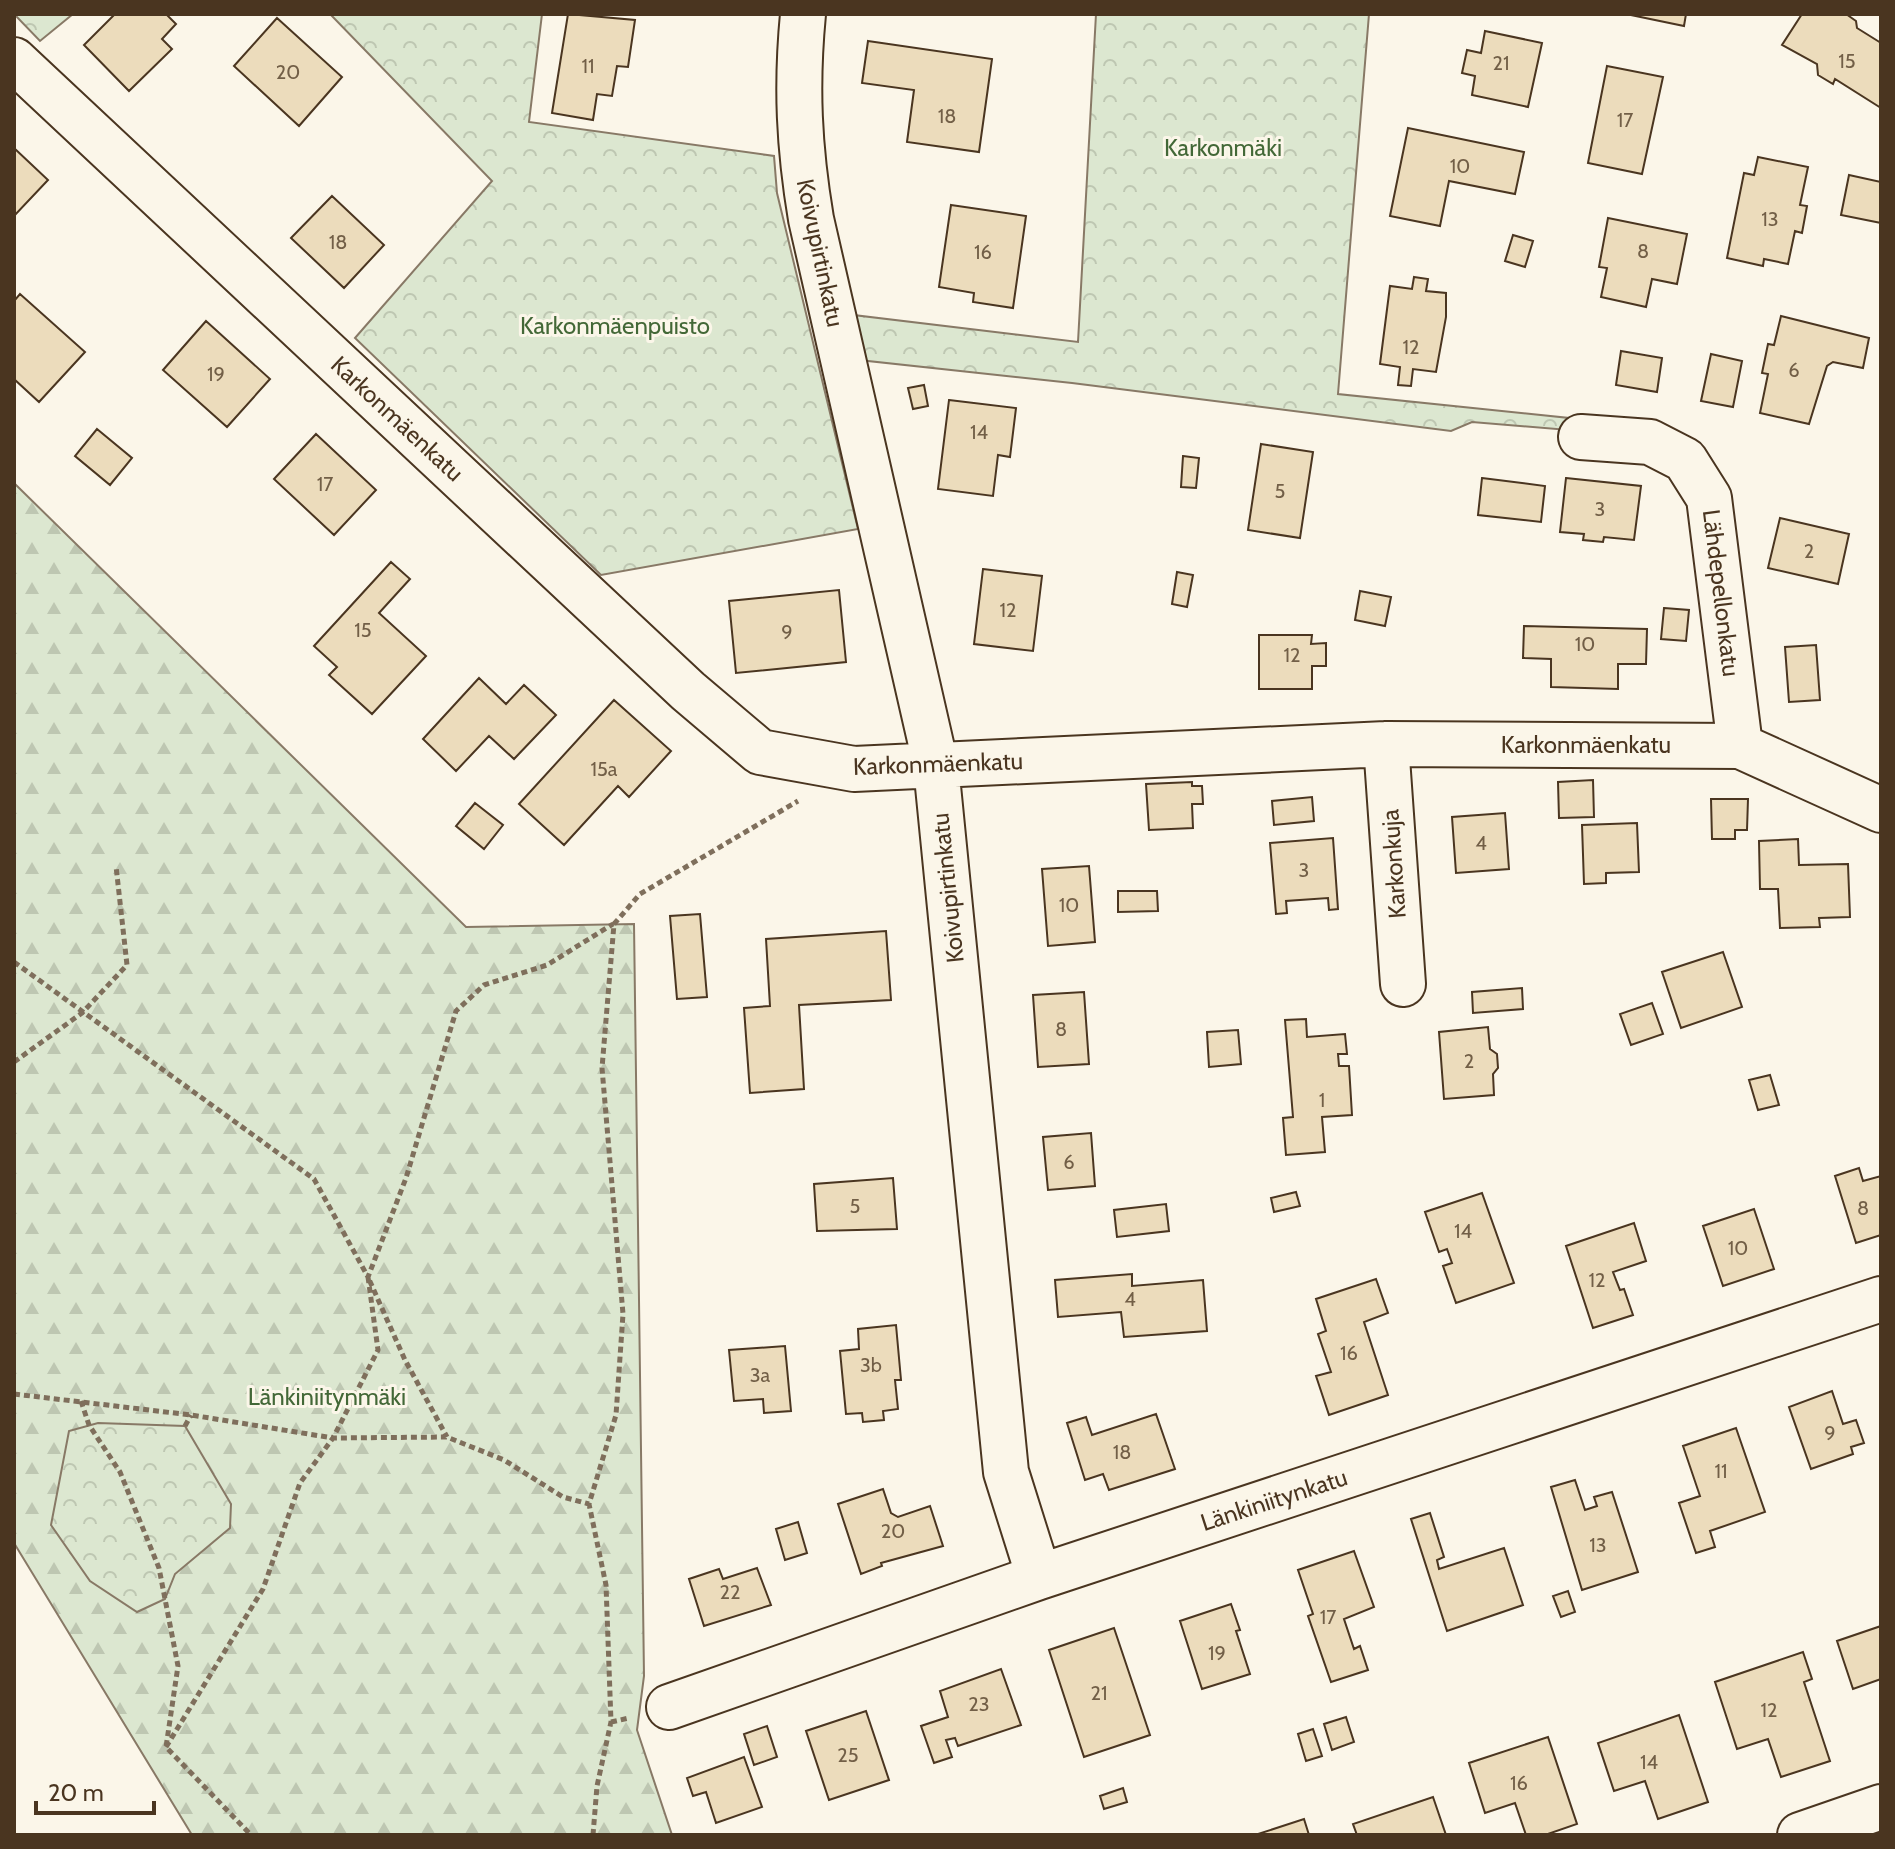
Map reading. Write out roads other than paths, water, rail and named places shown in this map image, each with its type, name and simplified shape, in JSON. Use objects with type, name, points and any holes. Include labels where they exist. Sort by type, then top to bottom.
[{"type":"street","name":"Koivupirtinkatu","points":[[803,14],[797,81],[800,152],[811,219],[936,766],[1006,1472],[1039,1577]]},
{"type":"street","name":"Karkonmäenkatu","points":[[14,60],[688,691],[760,752],[854,769],[1386,744],[1740,746],[1881,810]]},
{"type":"street","name":"Lähdepellonkatu","points":[[1581,437],[1650,442],[1685,460],[1709,498],[1740,746]]},
{"type":"street","name":"Karkonkuja","points":[[1386,744],[1403,984]]},
{"type":"street","name":"Länkiniitynkatu","points":[[669,1707],[1039,1577],[1881,1299]]},
{"type":"street","points":[[1800,1835],[1881,1807]]},
{"type":"park label","name":"Karkonmäki","points":[[1223,148]]},
{"type":"park label","name":"Karkonmäenpuisto","points":[[615,326]]},
{"type":"park label","name":"Länkiniitynmäki","points":[[327,1397]]}]
